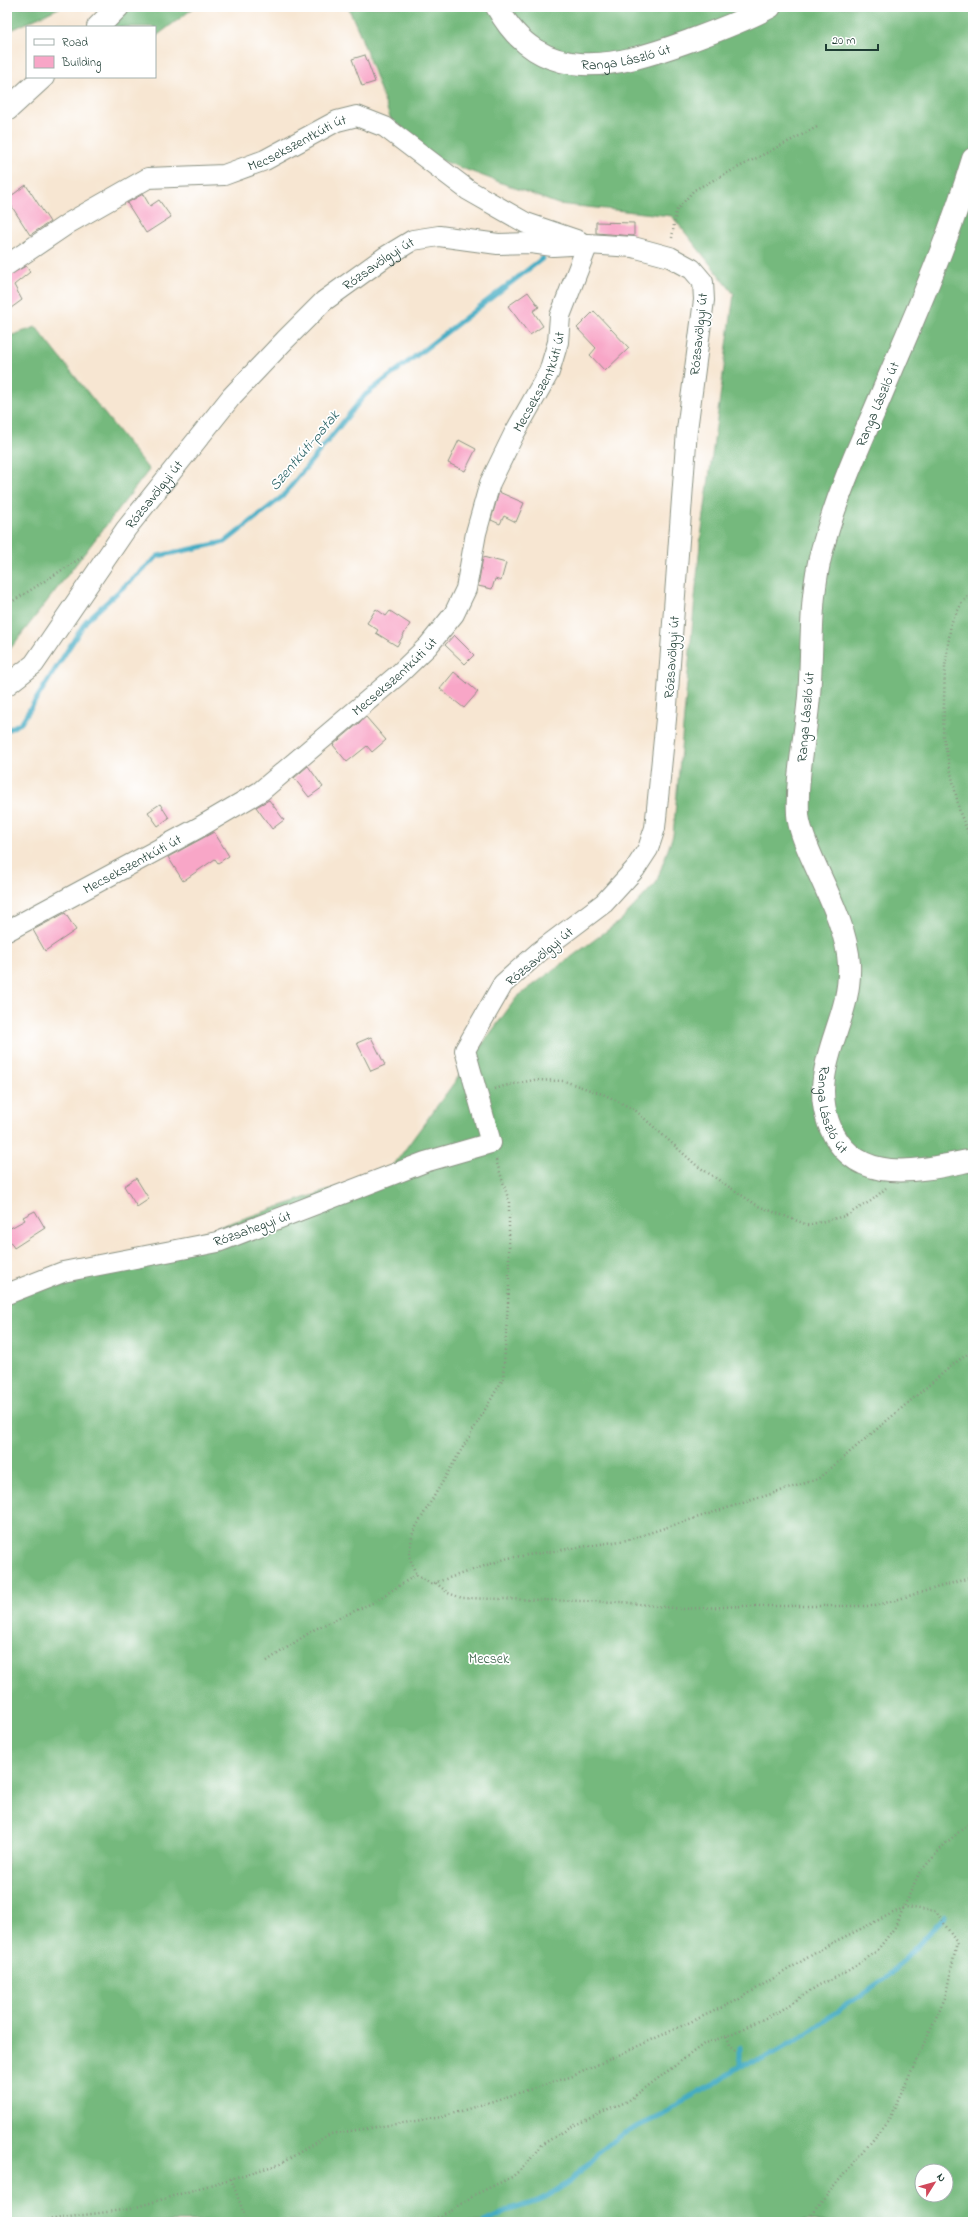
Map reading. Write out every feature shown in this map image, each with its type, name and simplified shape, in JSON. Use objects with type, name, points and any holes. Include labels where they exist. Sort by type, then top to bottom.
[{"type":"main road","points":[[99,26],[118,7]]},
{"type":"main road","name":"Ranga László út","points":[[497,7],[506,24],[520,40],[547,58],[587,66],[630,60],[657,52],[722,28],[770,7]]},
{"type":"main road","points":[[7,110],[42,78]]},
{"type":"main road","name":"Ranga László út","points":[[973,160],[960,201],[928,283],[840,491],[822,550],[815,582],[810,636],[809,694],[798,793],[798,816],[803,836],[844,936],[848,961],[846,1004],[824,1079],[824,1100],[828,1124],[838,1142],[853,1158],[867,1167],[906,1171],[932,1168],[973,1160]]},
{"type":"street","name":"Mecsekszentkúti út","points":[[7,265],[69,223],[148,178],[224,175],[265,160],[337,121],[358,116],[385,127],[468,190],[526,223],[588,244],[560,316],[558,342],[549,372],[514,434],[490,483],[476,533],[466,589],[454,614],[428,646],[399,674],[261,791],[198,828],[7,931]]},
{"type":"street","name":"Rózsavölgyi út","points":[[7,685],[34,664],[126,529],[232,396],[324,301],[385,257],[413,240],[439,236],[498,244],[531,243],[553,246],[588,244],[633,247],[670,258],[692,269],[703,282],[704,300],[687,430],[666,719],[655,828],[648,849],[635,869],[604,903],[539,952],[503,984],[465,1050],[491,1143]]},
{"type":"street","name":"Rózsahegyi út","points":[[7,1294],[63,1272],[218,1242],[425,1162],[491,1143]]},
{"type":"path","points":[[670,258],[676,211],[694,190],[819,126]]},
{"type":"path","points":[[7,605],[88,554]]},
{"type":"path","points":[[973,591],[962,603],[951,623],[945,667],[943,736],[960,813],[973,844]]},
{"type":"path","points":[[478,1097],[504,1086],[534,1080],[564,1081],[605,1095],[635,1110],[696,1165],[758,1206],[808,1225],[845,1216],[872,1202],[906,1171]]},
{"type":"path","points":[[491,1143],[509,1200],[509,1287],[503,1378],[413,1532],[409,1555],[416,1575],[431,1584],[508,1558],[627,1540],[818,1479],[954,1363],[973,1350]]},
{"type":"path","points":[[267,1661],[315,1629],[372,1603],[416,1575]]},
{"type":"path","points":[[436,1583],[448,1593],[462,1598],[622,1602],[682,1609],[743,1606],[875,1606],[973,1577]]},
{"type":"path","points":[[426,2222],[453,2210],[474,2195],[512,2177],[526,2165],[541,2145],[575,2125],[628,2101],[705,2044],[727,2036],[780,2011],[819,1985],[843,1974],[876,1952],[896,1927],[919,1873],[944,1844],[973,1820]]},
{"type":"path","points":[[31,2222],[130,2208],[280,2164],[330,2134],[442,2117],[573,2076],[736,2001],[830,1944],[905,1907],[936,1911],[956,1943],[945,1998],[889,2118],[805,2222]]},
{"type":"path","points":[[727,2036],[730,2045],[737,2051]]},
{"type":"path","points":[[231,2178],[247,2222]]},
{"type":"green space","points":[[7,7],[61,7],[7,32]]},
{"type":"green space","points":[[93,7],[195,7],[156,36],[156,26],[110,26]]},
{"type":"green space","name":"Mecsek","points":[[348,7],[973,7],[973,2222],[7,2222],[7,1297],[390,1170],[517,997],[620,921],[656,883],[673,835],[700,544],[734,294],[672,216],[558,204],[400,145],[360,34]]},
{"type":"green space","points":[[36,327],[149,470],[7,653],[7,337]]},
{"type":"building","points":[[365,55],[375,82],[362,86],[352,59]]},
{"type":"building","points":[[26,185],[50,222],[30,235],[7,199]]},
{"type":"building","points":[[143,194],[150,206],[159,200],[171,217],[146,233],[127,203]]},
{"type":"building","points":[[596,222],[634,223],[634,236],[596,233]]},
{"type":"building","points":[[26,266],[30,272],[14,285],[22,300],[7,311],[7,276]]},
{"type":"building","points":[[528,292],[539,307],[533,311],[543,326],[530,335],[508,306]]},
{"type":"building","points":[[594,311],[629,348],[605,371],[590,355],[596,348],[577,328]]},
{"type":"building","points":[[459,440],[476,449],[465,471],[448,463]]},
{"type":"building","points":[[499,492],[524,503],[516,522],[504,516],[500,524],[491,520]]},
{"type":"building","points":[[483,557],[506,563],[501,581],[495,579],[492,589],[478,586]]},
{"type":"building","points":[[376,609],[386,616],[390,611],[410,624],[397,646],[376,633],[378,630],[367,623]]},
{"type":"building","points":[[454,635],[474,655],[465,664],[445,645]]},
{"type":"building","points":[[454,672],[478,692],[464,708],[440,689]]},
{"type":"building","points":[[366,717],[386,740],[372,752],[367,746],[347,762],[333,745]]},
{"type":"building","points":[[308,766],[323,787],[309,797],[294,778]]},
{"type":"building","points":[[269,800],[284,820],[272,829],[256,807]]},
{"type":"building","points":[[160,804],[169,818],[158,826],[148,812]]},
{"type":"building","points":[[214,832],[229,856],[218,863],[215,859],[183,881],[168,857]]},
{"type":"building","points":[[65,913],[76,930],[45,951],[33,930]]},
{"type":"building","points":[[371,1037],[385,1065],[371,1071],[357,1043]]},
{"type":"building","points":[[136,1178],[149,1199],[137,1207],[124,1186]]},
{"type":"building","points":[[35,1211],[45,1228],[14,1248],[7,1236],[7,1230],[25,1220],[23,1217]]},
{"type":"waterway","name":"Szentkúti-patak","points":[[7,730],[21,723],[86,621],[158,556],[225,542],[282,497],[365,395],[543,258]]},
{"type":"waterway","points":[[484,2222],[507,2211],[538,2201],[551,2194],[571,2181],[596,2155],[622,2134],[662,2115],[673,2106],[713,2085],[740,2065],[764,2059],[800,2038],[891,1974],[945,1916]]},
{"type":"waterway","points":[[740,2048],[740,2065]]}]
